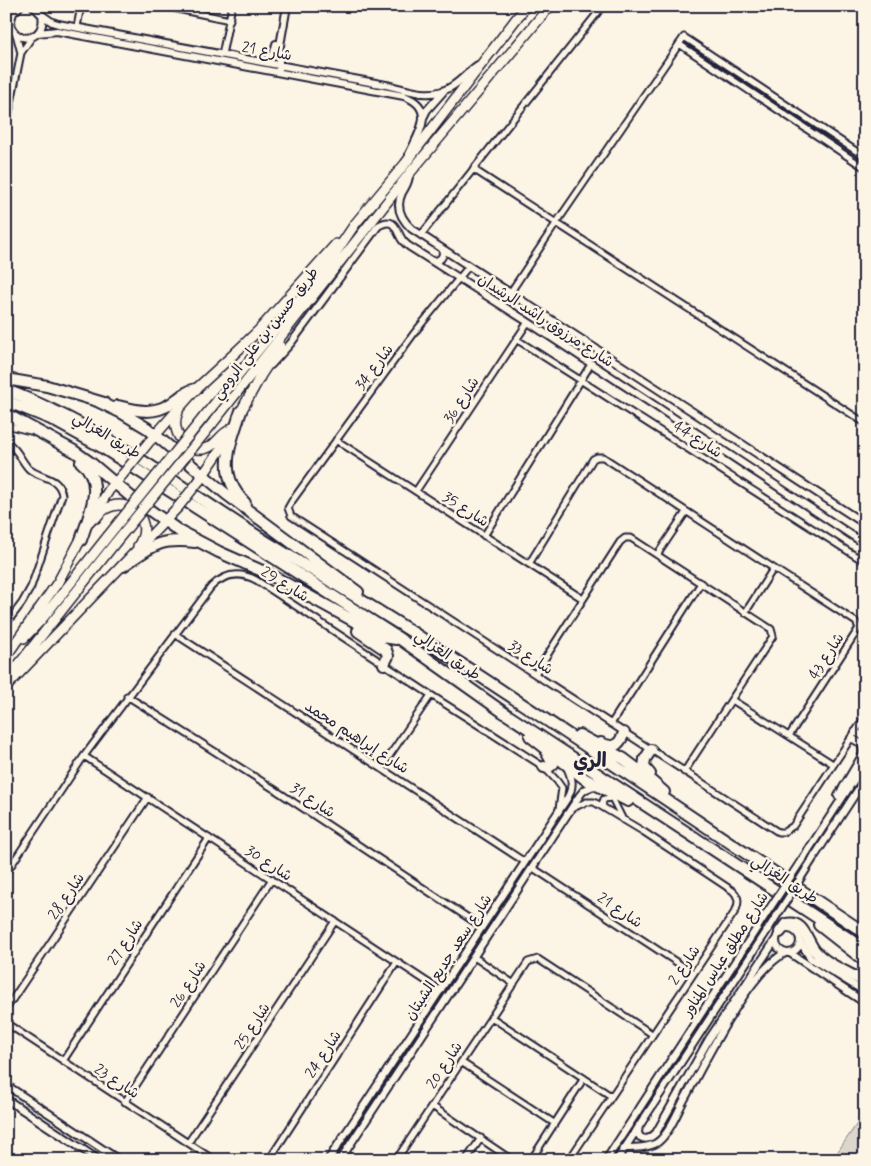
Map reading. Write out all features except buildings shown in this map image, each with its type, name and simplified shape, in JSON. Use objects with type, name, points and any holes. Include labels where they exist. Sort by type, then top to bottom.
[{"type":"highway","name":"طريق حسين بن علي الرومي","points":[[7,654],[42,619],[328,264],[355,224],[405,164],[526,6]]},
{"type":"highway","name":"طريق حسين بن علي الرومي","points":[[6,680],[212,424],[409,174],[550,6]]},
{"type":"highway","points":[[7,654],[58,582],[101,502],[115,483],[196,389],[252,336],[355,224]]},
{"type":"highway","points":[[6,687],[179,506],[201,478],[223,446],[261,375],[314,294]]},
{"type":"highway","points":[[6,377],[47,386],[99,402],[149,412],[170,404],[184,393],[196,389]]},
{"type":"highway","points":[[196,389],[195,394],[176,415],[175,425],[180,438],[193,448],[203,449],[214,444],[226,432],[231,430]]},
{"type":"highway","name":"طريق الغزالي","points":[[6,390],[82,423],[148,464],[212,508],[410,631],[865,932]]},
{"type":"highway","name":"طريق الغزالي","points":[[6,401],[50,419],[100,446],[400,639],[503,712],[865,949]]},
{"type":"highway","points":[[99,402],[134,419],[152,438],[201,478],[226,494],[410,631]]},
{"type":"highway","points":[[241,411],[229,454],[228,478],[238,496],[271,527]]},
{"type":"highway","points":[[6,414],[86,459],[165,521],[200,542],[269,574],[383,637],[400,639]]},
{"type":"highway","points":[[55,441],[84,464],[94,481],[95,491],[81,540]]},
{"type":"highway","points":[[81,540],[99,514],[105,509],[116,505],[132,509],[140,517],[144,533],[140,544],[123,566]]},
{"type":"highway","points":[[123,566],[149,548],[161,543],[176,540],[200,542]]},
{"type":"highway","points":[[330,609],[345,622],[384,647],[388,656],[384,664]]},
{"type":"highway","points":[[503,712],[584,779],[676,825]]},
{"type":"highway","points":[[534,713],[630,763],[684,812]]},
{"type":"highway","points":[[577,734],[586,736],[609,747],[617,744],[624,733]]},
{"type":"highway","points":[[540,744],[553,762],[552,767],[544,767]]},
{"type":"highway","points":[[651,750],[645,759],[644,767],[663,786],[668,796]]},
{"type":"highway","points":[[798,906],[824,930],[865,961]]},
{"type":"highway","points":[[778,936],[782,926],[786,924],[798,925],[820,956],[865,982]]},
{"type":"street","points":[[77,27],[81,6]]},
{"type":"street","points":[[163,6],[230,20]]},
{"type":"street","points":[[222,55],[232,6]]},
{"type":"street","points":[[258,62],[269,59],[274,52],[285,6]]},
{"type":"street","points":[[279,69],[279,51],[285,6]]},
{"type":"street","points":[[421,235],[603,6]]},
{"type":"street","points":[[21,53],[42,26],[42,15],[36,7]]},
{"type":"street","points":[[6,12],[18,8]]},
{"type":"street","points":[[6,128],[21,53],[16,34],[9,25],[11,16],[18,8]]},
{"type":"street","name":"شارع 21","points":[[42,15],[52,22],[258,62],[279,69]]},
{"type":"street","name":"شارع 21","points":[[16,34],[26,38],[57,31],[401,92],[425,94],[444,91]]},
{"type":"street","points":[[510,293],[684,37],[865,157]]},
{"type":"street","points":[[679,44],[865,168]]},
{"type":"street","points":[[405,164],[422,130],[423,118],[427,110],[444,91],[455,85],[481,63]]},
{"type":"street","name":"شارع 21","points":[[401,92],[416,104],[423,118]]},
{"type":"street","points":[[473,169],[865,423]]},
{"type":"street","name":"شارع مرزوق راشد الرشدان","points":[[409,174],[399,206],[403,220],[412,229],[864,521]]},
{"type":"street","name":"شارع مرزوق راشد الرشدان","points":[[261,375],[291,343],[378,226],[386,223],[391,224],[405,243],[811,508],[864,545]]},
{"type":"street","points":[[400,234],[404,229],[412,229]]},
{"type":"street","points":[[432,261],[437,261],[441,258],[443,254],[442,249]]},
{"type":"street","name":"شارع 34","points":[[303,485],[415,332],[469,266]]},
{"type":"street","name":"شارع 36","points":[[416,492],[528,322]]},
{"type":"street","name":"شارع 44","points":[[516,339],[865,562]]},
{"type":"street","points":[[484,536],[591,364]]},
{"type":"street","points":[[633,391],[636,392],[642,387],[642,379]]},
{"type":"street","points":[[6,425],[39,431]]},
{"type":"street","name":"شارع 35","points":[[336,440],[583,599]]},
{"type":"street","points":[[6,442],[11,445],[29,469],[60,486],[62,495],[31,588],[6,624]]},
{"type":"street","name":"شارع 43","points":[[529,564],[593,459],[603,457],[856,622],[859,628],[789,736]]},
{"type":"street","name":"شارع 33","points":[[303,485],[289,504],[289,512],[294,519],[773,830],[784,832],[793,826],[833,764]]},
{"type":"street","points":[[811,508],[811,498],[818,494],[821,495]]},
{"type":"street","points":[[657,555],[686,512]]},
{"type":"street","points":[[535,674],[620,542],[625,538],[631,538],[771,629],[773,636],[684,772]]},
{"type":"street","points":[[745,613],[773,569]]},
{"type":"street","name":"شارع 29","points":[[6,873],[84,756],[128,696],[217,581],[232,574],[241,574],[256,580],[544,767],[562,788],[558,811]]},
{"type":"street","points":[[611,724],[701,583]]},
{"type":"street","name":"شارع إبراهيم محمد","points":[[175,634],[525,862]]},
{"type":"street","points":[[381,768],[431,695]]},
{"type":"street","name":"شارع 31","points":[[128,696],[274,789],[482,927]]},
{"type":"street","points":[[732,700],[833,764],[865,717]]},
{"type":"street","points":[[853,735],[865,737]]},
{"type":"street","points":[[832,813],[839,794],[863,754],[862,744],[853,735]]},
{"type":"street","name":"شارع 30","points":[[84,756],[441,991]]},
{"type":"street","name":"شارع مطلق عباس المناور","points":[[606,1160],[865,763]]},
{"type":"street","name":"شارع سعد جديع الشيتان","points":[[328,1160],[441,991],[571,790],[572,778],[566,764]]},
{"type":"street","name":"شارع مطلق عباس المناور","points":[[616,1160],[865,779]]},
{"type":"street","name":"شارع سعد جديع الشيتان","points":[[340,1160],[569,811],[584,790],[598,785]]},
{"type":"street","name":"شارع 28","points":[[6,1009],[148,797]]},
{"type":"street","name":"شارع 2","points":[[604,808],[602,804],[604,799],[612,798],[623,820]]},
{"type":"street","name":"شارع 2","points":[[569,811],[586,802],[594,802],[738,897],[736,910],[569,1160]]},
{"type":"street","points":[[544,833],[546,840],[552,839]]},
{"type":"street","name":"شارع 27","points":[[63,1061],[209,838]]},
{"type":"street","points":[[532,852],[539,851],[539,858]]},
{"type":"street","name":"شارع 21","points":[[533,868],[693,973]]},
{"type":"street","name":"شارع 26","points":[[125,1102],[272,879]]},
{"type":"street","name":"شارع 25","points":[[188,1143],[335,921]]},
{"type":"street","points":[[639,1123],[638,1133],[640,1137],[645,1139],[656,1134],[746,982],[785,929],[798,933],[804,951],[810,958],[865,992]]},
{"type":"street","points":[[778,936],[778,948],[841,990],[865,1003]]},
{"type":"street","points":[[624,1148],[652,1146],[661,1138],[672,1122],[711,1043],[742,999],[771,963],[796,950],[800,941]]},
{"type":"street","points":[[474,957],[514,984]]},
{"type":"street","name":"شارع 20","points":[[397,1159],[528,962],[538,959],[652,1034]]},
{"type":"street","name":"شارع 24","points":[[269,1160],[397,962]]},
{"type":"street","points":[[491,1017],[610,1096]]},
{"type":"street","name":"شارع 23","points":[[6,1023],[214,1160]]},
{"type":"street","points":[[461,1062],[554,1123]]},
{"type":"street","points":[[531,1160],[584,1078]]},
{"type":"street","points":[[6,1085],[118,1160]]},
{"type":"street","points":[[373,1092],[374,1098],[380,1097]]},
{"type":"street","points":[[6,1098],[96,1158]]},
{"type":"street","points":[[363,1106],[369,1106],[371,1111]]},
{"type":"street","points":[[432,1106],[512,1160]]},
{"type":"street","points":[[35,1117],[42,1113],[42,1108]]},
{"type":"street","points":[[43,1122],[44,1117],[50,1114]]},
{"type":"street","points":[[665,1118],[672,1122]]},
{"type":"street","points":[[466,1160],[481,1138]]},
{"type":"street","points":[[6,1155],[14,1160]]},
{"type":"shaded area","points":[[865,1112],[865,1160],[832,1160]]},
{"type":"district","name":"الري","points":[[590,760]]}]
